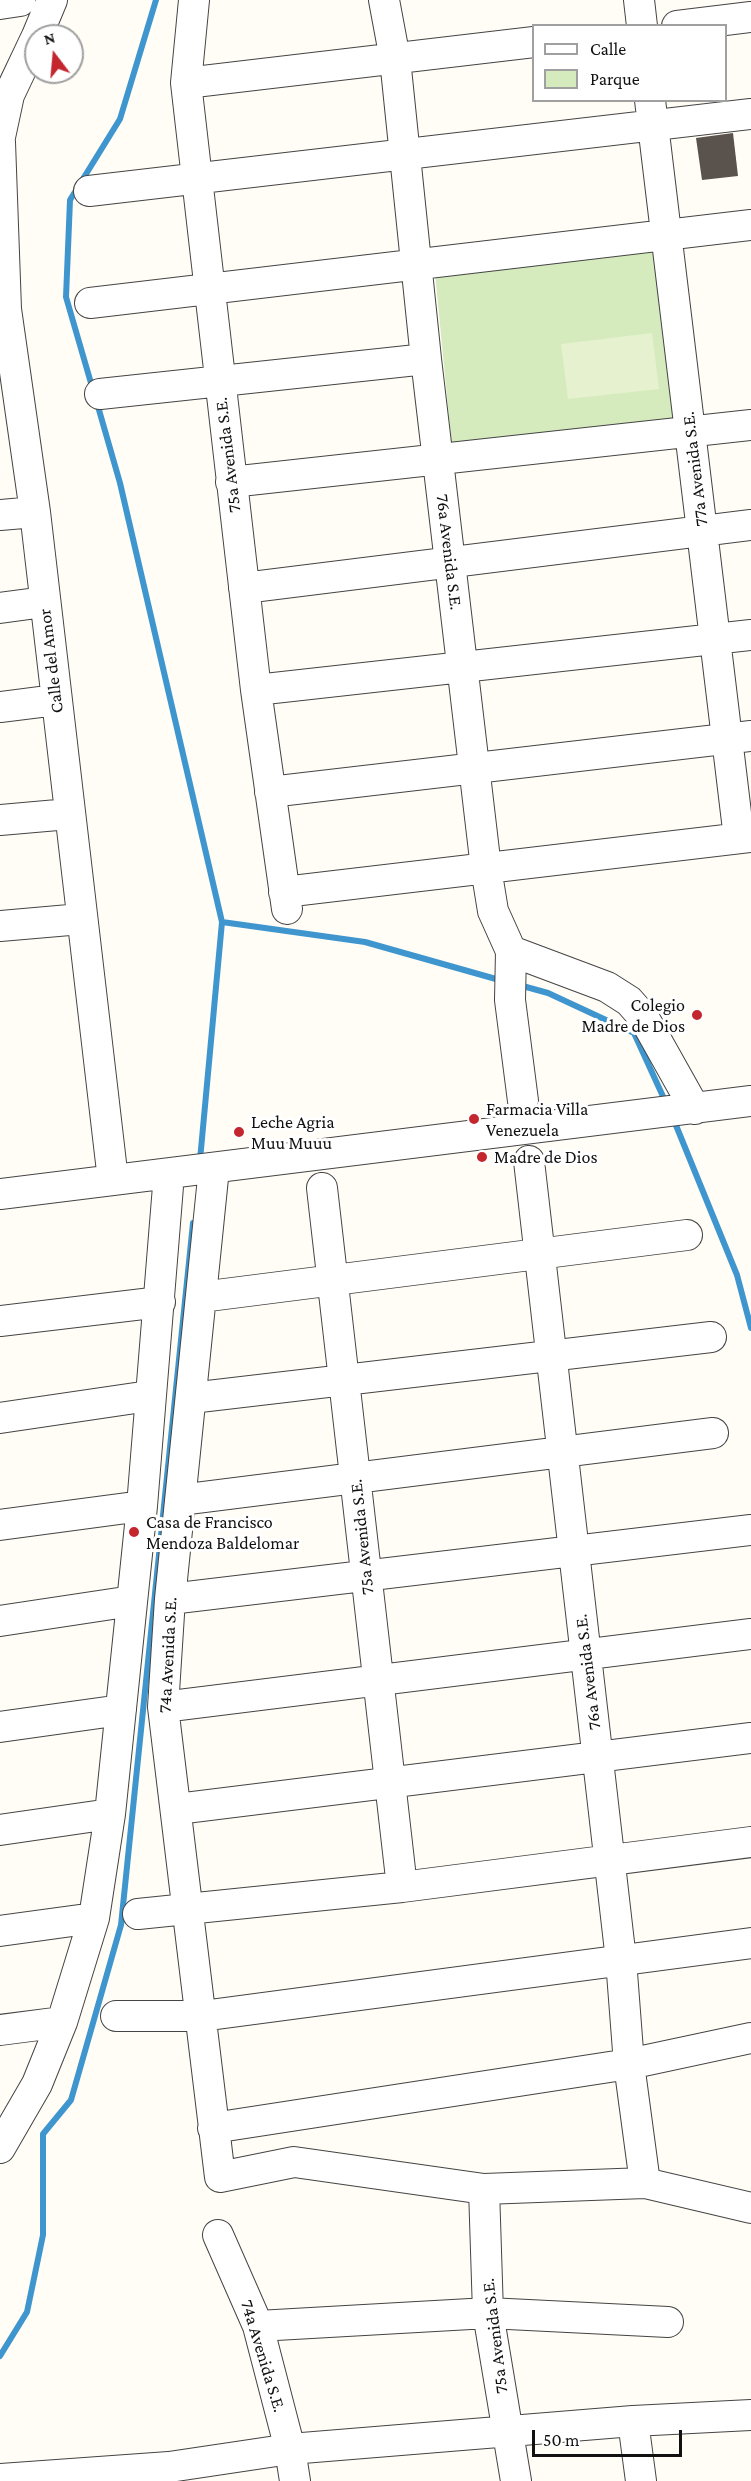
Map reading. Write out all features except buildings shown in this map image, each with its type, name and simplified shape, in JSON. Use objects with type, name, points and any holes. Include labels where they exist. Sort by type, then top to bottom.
[{"type":"street","points":[[42,24],[52,0]]},
{"type":"street","name":"75a Avenida S.E.","points":[[194,0],[186,84],[256,690],[286,900],[486,868]]},
{"type":"street","name":"76a Avenida S.E.","points":[[384,0],[395,59],[437,458],[486,868],[493,911],[510,976],[523,1101]]},
{"type":"street","points":[[639,0],[642,24]]},
{"type":"street","points":[[693,24],[751,17]]},
{"type":"street","points":[[186,84],[532,42]]},
{"type":"street","points":[[0,136],[9,95],[24,64]]},
{"type":"street","points":[[89,191],[405,155],[652,113],[751,114]]},
{"type":"street","name":"77a Avenida S.E.","points":[[652,113],[715,639],[739,737],[745,837]]},
{"type":"street","name":"Calle del Amor","points":[[0,142],[3,310],[9,405],[35,512],[113,1180]]},
{"type":"street","points":[[90,303],[751,225]]},
{"type":"street","points":[[100,394],[426,359]]},
{"type":"street","points":[[231,482],[751,425]]},
{"type":"street","points":[[0,515],[35,512]]},
{"type":"street","points":[[244,588],[751,525]]},
{"type":"street","points":[[0,608],[44,602]]},
{"type":"street","points":[[256,690],[751,635]]},
{"type":"street","points":[[0,707],[56,700]]},
{"type":"street","points":[[270,792],[739,737]]},
{"type":"street","points":[[0,820],[69,814]]},
{"type":"street","points":[[486,868],[745,837]]},
{"type":"street","points":[[0,926],[81,919]]},
{"type":"street","points":[[510,976],[607,987],[629,1001],[644,1018],[677,1111]]},
{"type":"street","points":[[0,1194],[751,1101]]},
{"type":"street","name":"76a Avenida S.E.","points":[[529,1161],[610,1860],[629,2064],[645,2183]]},
{"type":"street","name":"74a Avenida S.E.","points":[[214,1168],[170,1599],[163,1707],[220,2177],[294,2162],[484,2189]]},
{"type":"street","points":[[0,2148],[36,2084],[62,2022],[94,1918],[110,1814],[142,1506],[149,1396],[160,1302],[169,1174]]},
{"type":"street","name":"75a Avenida S.E.","points":[[322,1188],[402,1887]]},
{"type":"street","points":[[201,1297],[687,1235]]},
{"type":"street","points":[[0,1321],[160,1302]]},
{"type":"street","points":[[191,1398],[711,1337]]},
{"type":"street","points":[[0,1418],[149,1396]]},
{"type":"street","points":[[180,1500],[712,1432]]},
{"type":"street","points":[[0,1525],[142,1506]]},
{"type":"street","points":[[170,1599],[751,1530]]},
{"type":"street","points":[[0,1621],[132,1601]]},
{"type":"street","points":[[163,1707],[751,1634]]},
{"type":"street","points":[[0,1727],[121,1710]]},
{"type":"street","points":[[177,1809],[751,1738]]},
{"type":"street","points":[[0,1830],[110,1814]]},
{"type":"street","points":[[138,1914],[402,1887],[751,1842]]},
{"type":"street","points":[[0,1930],[94,1918]]},
{"type":"street","points":[[116,2016],[202,2016],[751,1943]]},
{"type":"street","points":[[0,2030],[62,2022]]},
{"type":"street","points":[[213,2128],[629,2064],[751,2038]]},
{"type":"street","points":[[484,2189],[645,2183],[751,2208]]},
{"type":"street","name":"75a Avenida S.E.","points":[[484,2189],[488,2313],[516,2481]]},
{"type":"street","name":"74a Avenida S.E.","points":[[218,2235],[258,2326],[290,2449],[295,2481]]},
{"type":"street","points":[[258,2326],[488,2313],[668,2322]]},
{"type":"street","points":[[0,2479],[170,2474],[290,2449],[633,2421],[751,2415]]},
{"type":"street","points":[[633,2421],[641,2481]]},
{"type":"green space","points":[[654,246],[677,420],[452,448],[435,273]]},
{"type":"green space","points":[[652,333],[659,389],[568,399],[561,344]]},
{"type":"waterway","points":[[93,390],[66,297],[70,200],[120,119],[156,0]]},
{"type":"waterway","points":[[97,403],[120,483],[222,922],[200,1160]]},
{"type":"waterway","points":[[222,922],[365,942],[503,981]]},
{"type":"waterway","points":[[519,985],[548,993],[634,1033],[666,1103]]},
{"type":"waterway","points":[[673,1118],[737,1275],[751,1328]]},
{"type":"waterway","points":[[0,2356],[27,2312],[43,2235],[43,2134],[71,2100],[121,1925],[193,1223]]},
{"type":"place","name":"Colegio Madre de Dios","points":[[697,1015]]},
{"type":"place","name":"Farmacia Villa Venezuela","points":[[474,1119]]},
{"type":"place","name":"Leche Agria Muu Muuu","points":[[239,1132]]},
{"type":"place","name":"Madre de Dios","points":[[482,1157]]},
{"type":"place","name":"Casa de Francisco Mendoza Baldelomar","points":[[134,1532]]}]
